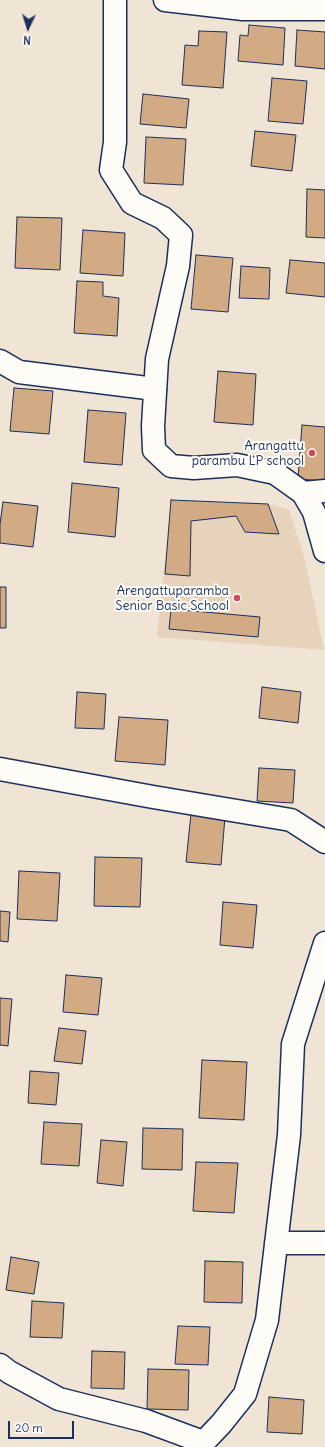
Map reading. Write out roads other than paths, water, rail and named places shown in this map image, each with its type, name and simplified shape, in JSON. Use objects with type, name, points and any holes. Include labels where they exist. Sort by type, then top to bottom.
[{"type":"street","points":[[115,0],[115,142],[111,170],[132,203],[163,218],[181,235],[178,266],[157,359],[153,426],[154,450],[171,466],[194,468],[237,465],[276,473],[303,493],[314,512],[325,551]]},
{"type":"street","points":[[165,0],[243,9],[325,9]]},
{"type":"street","points":[[0,361],[19,372],[155,389]]},
{"type":"street","points":[[303,493],[325,491]]},
{"type":"street","points":[[0,769],[290,820],[325,842]]},
{"type":"street","points":[[0,1365],[9,1372],[59,1399],[146,1421],[201,1445],[245,1394],[268,1320],[289,1135],[293,1044],[325,943]]},
{"type":"street","points":[[276,1243],[325,1243]]},
{"type":"place","name":"Arangattu parambu LP school","points":[[312,453]]},
{"type":"place","name":"Arengattuparamba Senior Basic School","points":[[237,598]]}]
